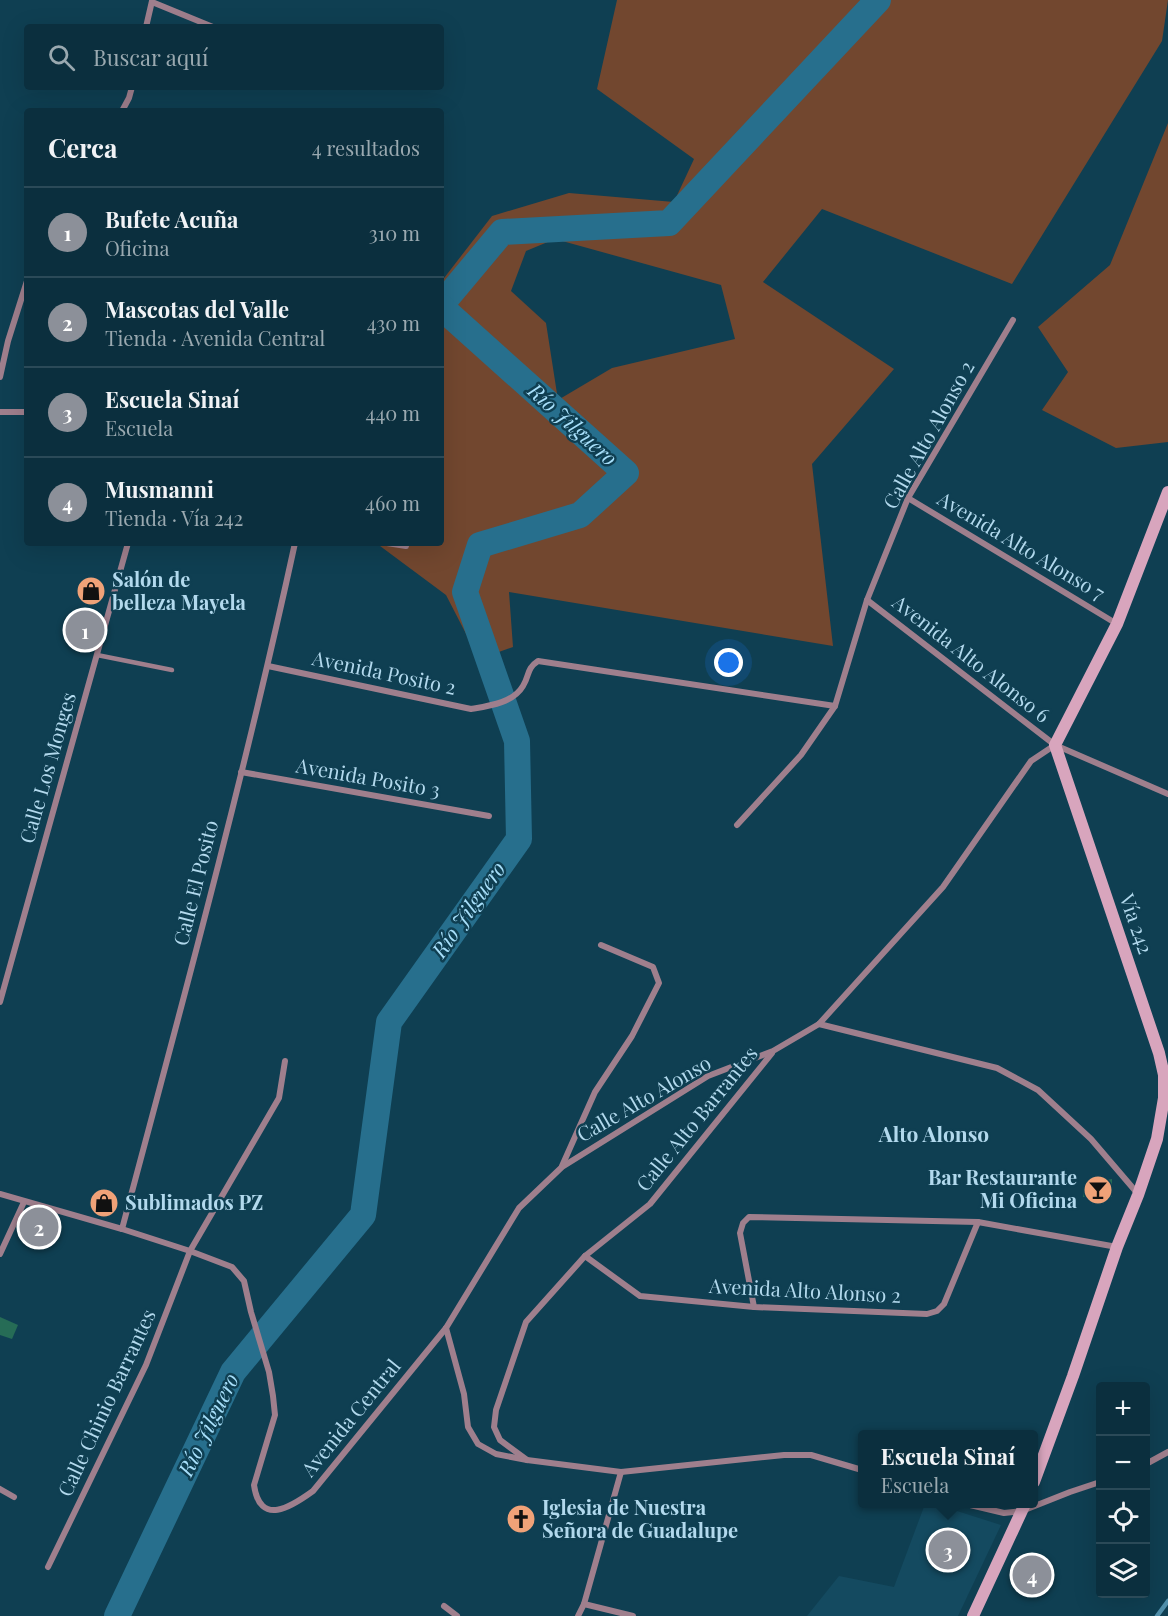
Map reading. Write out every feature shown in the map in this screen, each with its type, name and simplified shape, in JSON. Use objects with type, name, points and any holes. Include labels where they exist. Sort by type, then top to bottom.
[{"type":"main road","points":[[1055,745],[1117,624],[1168,492]]},
{"type":"main road","name":"Vía 242","points":[[1038,1471],[1157,1139],[1166,1075],[1055,745]]},
{"type":"main road","points":[[973,1616],[1024,1508]]},
{"type":"street","points":[[147,24],[152,1],[206,24]]},
{"type":"street","points":[[124,108],[131,90]]},
{"type":"street","points":[[0,377],[8,341],[24,290]]},
{"type":"street","name":"Calle Alto Alonso 2","points":[[737,825],[801,755],[835,706],[867,600],[908,498],[1013,320]]},
{"type":"street","points":[[0,412],[24,412]]},
{"type":"street","name":"Avenida Alto Alonso 7","points":[[908,498],[1117,624]]},
{"type":"street","name":"Calle Los Monges","points":[[0,1002],[127,546]]},
{"type":"street","name":"Calle El Posito","points":[[122,1229],[268,666],[294,546]]},
{"type":"street","name":"Avenida Alto Alonso 6","points":[[867,600],[1055,745],[1168,794]]},
{"type":"street","name":"Avenida Posito 2","points":[[268,666],[471,709],[492,706],[514,696],[524,685],[532,665],[538,661],[835,706]]},
{"type":"street","name":"Calle Alto Alonso","points":[[446,1328],[519,1208],[562,1167],[708,1076],[773,1051],[819,1024],[943,887],[1031,761],[1055,745]]},
{"type":"street","name":"Avenida Posito 3","points":[[241,772],[489,816]]},
{"type":"street","points":[[562,1167],[595,1092],[632,1036],[659,983],[653,968],[601,945]]},
{"type":"street","points":[[819,1024],[997,1068],[1038,1090],[1091,1139],[1138,1195]]},
{"type":"street","name":"Calle Alto Barrantes","points":[[527,1460],[500,1440],[494,1427],[496,1410],[526,1322],[585,1256],[650,1204],[773,1051]]},
{"type":"street","name":"Calle Chinio Barrantes","points":[[48,1567],[146,1365],[190,1251],[279,1098],[285,1060]]},
{"type":"street","name":"Avenida Central","points":[[0,1194],[122,1229],[232,1266],[244,1281],[270,1372],[274,1414],[254,1485],[260,1505],[268,1509],[282,1509],[297,1503],[313,1491],[446,1328]]},
{"type":"street","points":[[0,1254],[24,1202]]},
{"type":"street","points":[[754,1307],[740,1233],[743,1223],[749,1217],[978,1222],[1117,1247]]},
{"type":"street","name":"Avenida Alto Alonso 2","points":[[585,1256],[640,1296],[754,1307],[927,1314],[937,1311],[944,1304],[978,1222]]},
{"type":"street","points":[[446,1328],[464,1394],[468,1427],[477,1444],[496,1454],[621,1472],[784,1455],[811,1455],[858,1469]]},
{"type":"street","points":[[1150,1462],[1168,1452]]},
{"type":"street","points":[[578,1616],[584,1604],[621,1472]]},
{"type":"street","points":[[1038,1502],[1096,1484]]},
{"type":"street","points":[[0,1489],[14,1497]]},
{"type":"street","points":[[985,1508],[1004,1513],[1021,1508]]},
{"type":"street","points":[[584,1604],[633,1616]]},
{"type":"street","points":[[444,1606],[457,1616]]},
{"type":"lane","points":[[97,655],[172,670]]},
{"type":"shaded area","points":[[617,0],[1168,0],[1162,41],[1012,284],[822,209],[763,282],[894,369],[812,464],[833,646],[509,592],[513,647],[479,659],[446,595],[380,546],[444,546],[444,278],[492,216],[569,193],[674,202],[694,159],[597,89]],"holes":[[[555,239],[721,285],[735,339],[612,368],[558,400],[546,323],[511,291],[526,251]]]},
{"type":"shaded area","points":[[1168,123],[1168,442],[1116,448],[1042,410],[1068,372],[1038,327],[1110,265]]},
{"type":"shaded area","points":[[924,1508],[948,1508],[1001,1525],[958,1616],[807,1616],[839,1576],[894,1587]]},
{"type":"building","name":"Salón de belleza Mayela","points":[[81,582],[102,585],[99,604],[82,598]]},
{"type":"building","points":[[81,624],[92,625],[90,640],[77,635]]},
{"type":"building","name":"Bar Restaurante Mi Oficina","points":[[1112,1179],[1112,1197],[1083,1197],[1085,1184]]},
{"type":"building","points":[[34,1215],[51,1221],[43,1239],[26,1233]]},
{"type":"building","points":[[0,1317],[18,1325],[12,1339],[0,1335]]},
{"type":"building","points":[[1018,1562],[1052,1572],[1045,1589],[1011,1578]]},
{"type":"waterway","name":"Río Jilguero","points":[[444,301],[502,232],[669,223],[878,0]]},
{"type":"waterway","name":"Río Jilguero","points":[[117,1616],[233,1372],[363,1215],[389,1022],[519,839],[517,741],[465,592],[480,545],[580,515],[626,473],[444,310]]},
{"type":"waterway","points":[[1157,1616],[1168,1601]]},
{"type":"place","name":"Salón de belleza Mayela","points":[[91,591]]},
{"type":"place","name":"Bufete Acuña","points":[[85,630]]},
{"type":"place","name":"Bar Restaurante Mi Oficina","points":[[1098,1190]]},
{"type":"place","name":"Sublimados PZ","points":[[104,1203]]},
{"type":"place","name":"Mascotas del Valle","points":[[39,1227]]},
{"type":"place","name":"Iglesia de Nuestra Señora de Guadalupe","points":[[521,1519]]},
{"type":"place","name":"Escuela Sinaí","points":[[948,1550]]},
{"type":"place","name":"Musmanni","points":[[1032,1575]]},
{"type":"district","name":"Alto Alonso","points":[[934,1135]]}]
